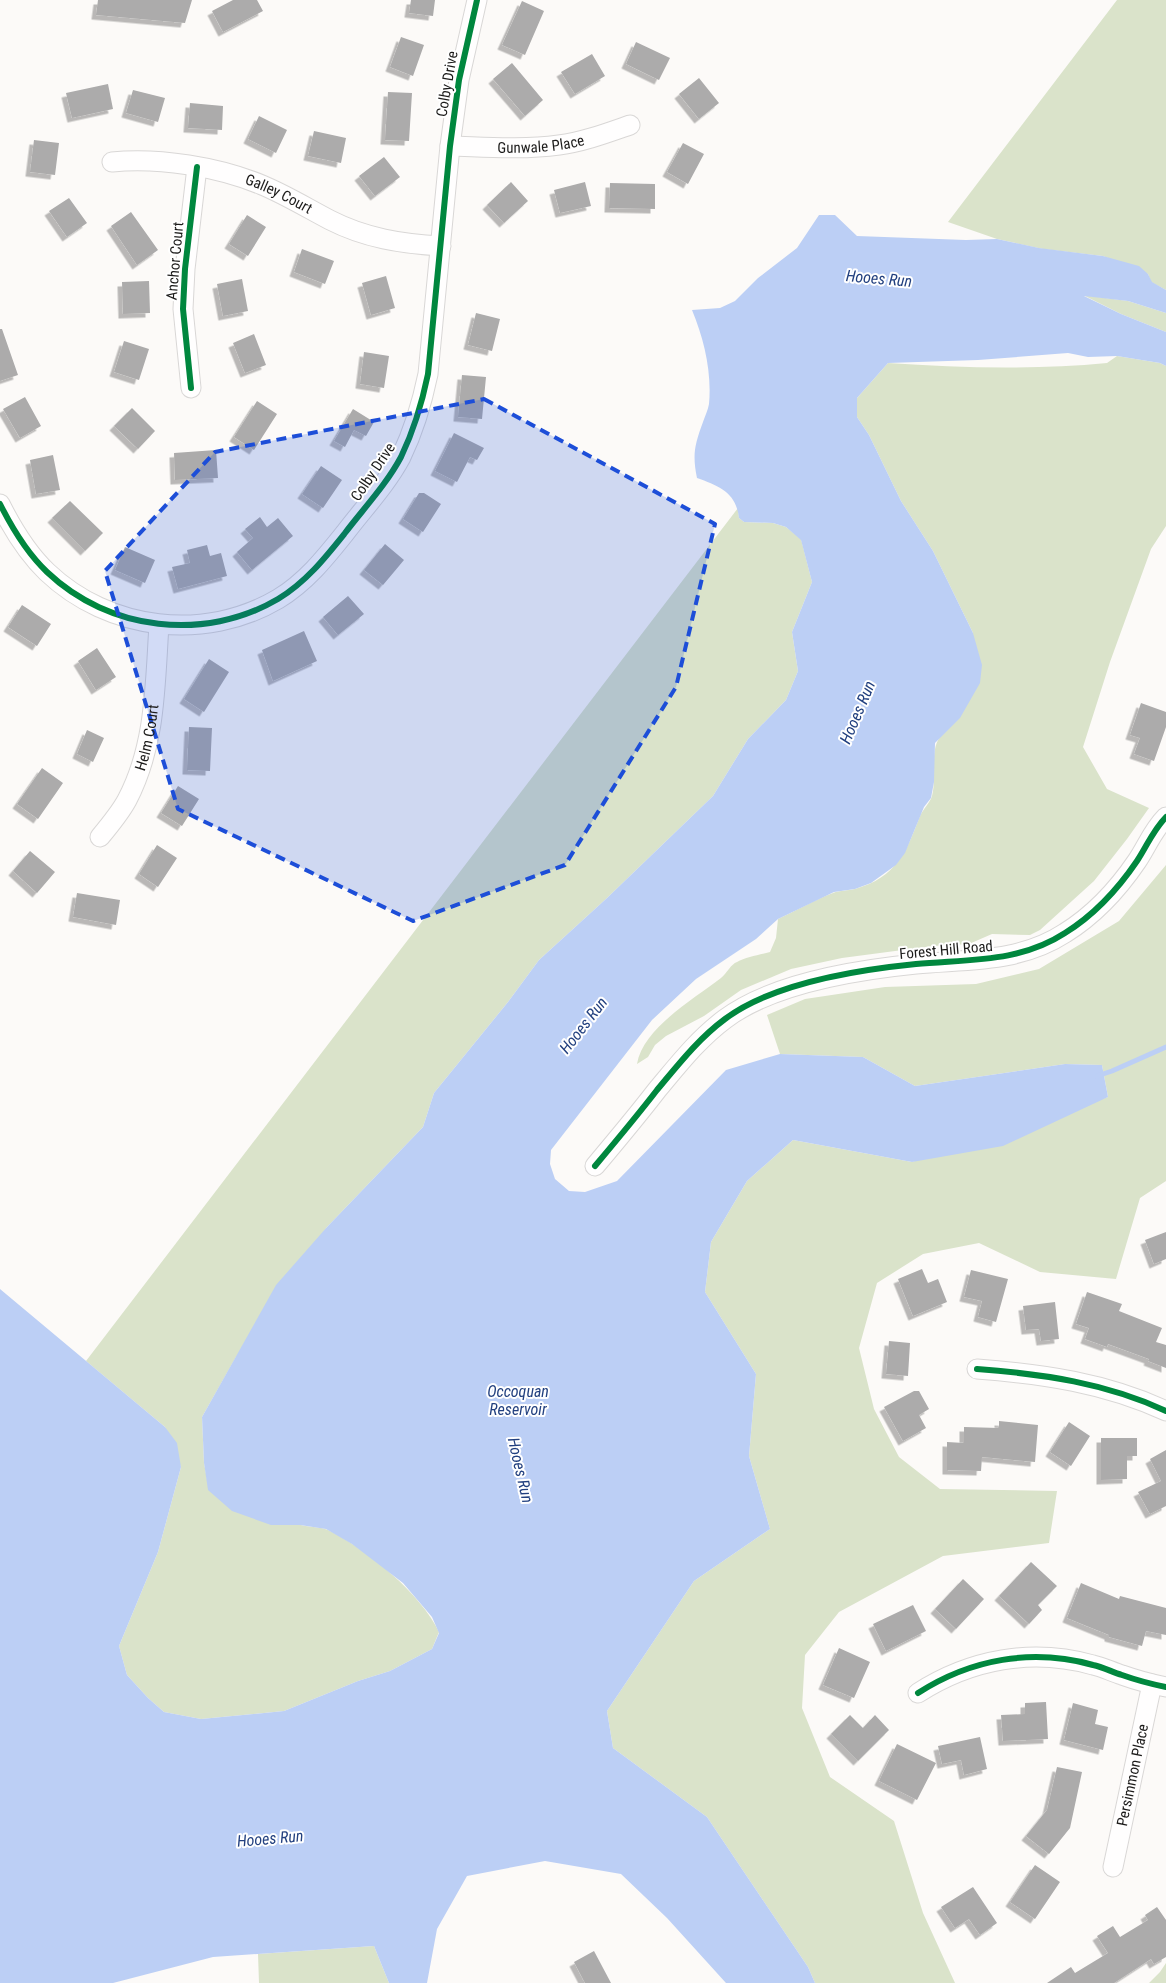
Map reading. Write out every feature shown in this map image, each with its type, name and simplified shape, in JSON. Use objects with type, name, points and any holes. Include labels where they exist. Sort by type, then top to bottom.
[{"type":"street","name":"Colby Drive","points":[[0,504],[16,534],[47,572],[86,602],[110,613],[136,621],[159,624],[201,624],[230,619],[278,599],[300,584],[319,566],[383,485],[403,451],[423,399],[428,374],[450,146],[459,80],[477,0]]},
{"type":"street","name":"Gunwale Place","points":[[450,146],[510,148],[560,145],[630,125]]},
{"type":"street","name":"Galley Court","points":[[112,162],[144,161],[197,167],[228,174],[261,184],[353,230],[381,240],[411,245],[441,246]]},
{"type":"street","name":"Anchor Court","points":[[191,388],[183,309],[185,269],[197,167]]},
{"type":"street","name":"Helm Court","points":[[100,837],[127,800],[142,765],[150,737],[159,624]]},
{"type":"street","name":"Forest Hill Road","points":[[595,1166],[699,1040],[741,1009],[775,992],[861,972],[915,964],[991,960],[1011,956],[1041,946],[1064,934],[1099,906],[1138,860],[1158,825],[1166,817]]},
{"type":"street","points":[[977,1369],[1030,1373],[1070,1379],[1112,1390],[1166,1411]]},
{"type":"street","points":[[918,1693],[957,1672],[984,1663],[1011,1658],[1040,1656],[1068,1659],[1095,1665],[1120,1675],[1159,1686]]},
{"type":"street","name":"Persimmon Place","points":[[1113,1867],[1159,1686]]},
{"type":"highlighted area","points":[[484,399],[715,524],[676,687],[565,865],[413,921],[178,809],[105,571],[215,452]]},
{"type":"green space","points":[[1117,0],[1166,0],[1166,290],[1151,282],[1148,274],[1103,256],[1043,249],[997,239],[948,222]]},
{"type":"green space","points":[[1083,295],[1128,301],[1166,313],[1166,332],[1121,314]]},
{"type":"green space","points":[[1117,356],[1160,363],[1166,366],[1166,526],[1151,549],[1110,662],[1083,747],[1107,789],[1149,808],[1094,881],[1040,930],[1030,935],[992,934],[969,944],[933,946],[842,958],[791,969],[741,990],[704,1016],[666,1036],[655,1045],[648,1057],[637,1064],[641,1051],[649,1038],[671,1015],[721,978],[735,963],[770,952],[776,938],[778,919],[838,891],[855,889],[869,884],[881,878],[890,870],[904,852],[920,816],[932,796],[935,750],[973,633],[933,551],[901,501],[869,435],[857,417],[857,398],[888,363],[970,367],[1052,367],[1107,363]]},
{"type":"green space","points":[[738,508],[739,518],[744,522],[773,523],[786,527],[801,539],[812,582],[792,632],[798,671],[786,700],[748,739],[713,796],[607,898],[539,960],[508,1002],[434,1093],[423,1127],[327,1227],[236,1357],[202,1417],[204,1463],[209,1490],[287,1520],[328,1530],[376,1561],[406,1588],[431,1617],[439,1632],[432,1649],[390,1671],[358,1681],[284,1711],[201,1719],[164,1712],[127,1675],[119,1646],[158,1552],[181,1467],[165,1427],[86,1361]]},
{"type":"green space","points":[[1166,865],[1166,1181],[1140,1198],[1116,1279],[1040,1272],[979,1243],[923,1254],[877,1283],[859,1348],[874,1409],[899,1457],[940,1489],[1057,1491],[1049,1543],[943,1556],[839,1612],[805,1655],[802,1708],[830,1777],[894,1821],[923,1913],[955,1983],[815,1983],[808,1967],[707,1817],[613,1748],[607,1711],[694,1581],[770,1529],[749,1456],[756,1374],[705,1292],[711,1242],[747,1181],[793,1140],[912,1162],[1108,1097],[1102,1065],[1065,1064],[915,1086],[863,1057],[780,1054],[767,1015],[805,999],[885,987],[976,984],[1039,969],[1119,921]]},
{"type":"green space","points":[[374,1946],[389,1983],[259,1983],[258,1954]]},
{"type":"green space","points":[[1166,1963],[1166,1983],[1149,1983],[1160,1972]]},
{"type":"water","name":"Occoquan Reservoir","points":[[819,215],[835,215],[857,236],[966,240],[997,239],[1039,248],[1103,256],[1139,266],[1148,274],[1152,282],[1166,290],[1166,313],[1128,301],[1084,296],[1121,314],[1166,332],[1166,366],[1160,363],[1117,356],[1088,357],[1068,353],[978,360],[888,363],[857,398],[857,417],[869,435],[901,501],[933,551],[973,633],[982,665],[980,683],[960,718],[935,743],[934,782],[931,798],[924,807],[905,853],[896,865],[871,883],[855,889],[834,892],[778,919],[756,939],[696,979],[652,1020],[551,1150],[550,1164],[555,1179],[569,1191],[585,1192],[617,1181],[726,1070],[780,1054],[863,1057],[915,1086],[1065,1064],[1102,1065],[1108,1097],[1003,1146],[912,1162],[793,1140],[747,1181],[711,1242],[705,1292],[756,1374],[749,1456],[770,1529],[694,1581],[607,1711],[613,1748],[707,1817],[808,1967],[815,1983],[726,1983],[667,1918],[621,1874],[545,1861],[467,1876],[437,1929],[427,1983],[389,1983],[374,1946],[213,1957],[113,1983],[0,1983],[0,1289],[165,1427],[177,1443],[181,1467],[158,1552],[119,1646],[127,1675],[164,1712],[201,1719],[284,1711],[358,1681],[390,1671],[432,1649],[439,1633],[432,1617],[403,1583],[352,1544],[326,1529],[300,1525],[271,1525],[232,1511],[208,1490],[204,1463],[202,1417],[276,1285],[327,1227],[423,1127],[434,1093],[508,1002],[539,960],[607,898],[713,796],[748,739],[786,700],[798,671],[792,632],[812,582],[801,540],[786,527],[773,523],[744,522],[739,518],[734,502],[725,491],[697,478],[695,449],[709,404],[710,392],[703,344],[692,310],[720,308],[735,301],[758,278],[797,248]]},
{"type":"building","points":[[98,0],[192,0],[185,23],[96,15]]},
{"type":"building","points":[[233,0],[257,0],[263,11],[223,32],[212,11]]},
{"type":"building","points":[[411,0],[435,0],[433,16],[409,13]]},
{"type":"building","points":[[522,1],[544,11],[525,55],[502,45]]},
{"type":"building","points":[[401,37],[424,45],[413,76],[390,67]]},
{"type":"building","points":[[636,42],[670,58],[659,80],[626,64]]},
{"type":"building","points":[[592,54],[605,76],[575,94],[561,72]]},
{"type":"building","points":[[512,63],[543,100],[525,116],[493,79]]},
{"type":"building","points":[[699,78],[719,103],[699,119],[679,94]]},
{"type":"building","points":[[108,84],[113,109],[72,118],[66,93]]},
{"type":"building","points":[[133,90],[165,98],[158,122],[126,113]]},
{"type":"building","points":[[388,92],[412,93],[409,141],[385,140]]},
{"type":"building","points":[[190,103],[223,106],[222,130],[188,128]]},
{"type":"building","points":[[259,116],[287,130],[276,153],[248,139]]},
{"type":"building","points":[[314,131],[346,138],[341,163],[308,156]]},
{"type":"building","points":[[34,140],[59,143],[55,175],[30,172]]},
{"type":"building","points":[[683,143],[704,154],[688,184],[667,172]]},
{"type":"building","points":[[384,157],[400,177],[375,196],[359,176]]},
{"type":"building","points":[[511,182],[528,201],[504,223],[487,205]]},
{"type":"building","points":[[585,182],[591,206],[560,213],[554,190]]},
{"type":"building","points":[[610,183],[655,184],[655,209],[609,208]]},
{"type":"building","points":[[69,198],[87,223],[67,237],[49,211]]},
{"type":"building","points":[[131,212],[158,250],[137,265],[111,226]]},
{"type":"building","points":[[247,215],[266,227],[248,256],[229,244]]},
{"type":"building","points":[[302,249],[334,261],[325,284],[294,272]]},
{"type":"building","points":[[386,276],[395,308],[371,315],[362,283]]},
{"type":"building","points":[[242,279],[248,311],[223,316],[217,284]]},
{"type":"building","points":[[149,281],[150,313],[123,314],[122,282]]},
{"type":"building","points":[[476,313],[500,319],[492,351],[468,345]]},
{"type":"building","points":[[0,329],[2,329],[18,375],[0,381]]},
{"type":"building","points":[[254,334],[266,365],[245,373],[233,343]]},
{"type":"building","points":[[124,341],[149,349],[139,380],[114,372]]},
{"type":"building","points":[[364,352],[389,356],[384,388],[360,384]]},
{"type":"building","points":[[462,375],[486,377],[482,419],[458,417]]},
{"type":"building","points":[[25,397],[41,426],[20,438],[3,409]]},
{"type":"building","points":[[257,401],[277,414],[254,450],[234,437]]},
{"type":"building","points":[[132,408],[155,431],[138,449],[114,426]]},
{"type":"building","points":[[353,409],[374,422],[366,436],[354,430],[345,447],[334,441]]},
{"type":"building","points":[[454,433],[484,448],[477,460],[470,457],[457,482],[435,471]]},
{"type":"building","points":[[216,450],[218,478],[175,480],[174,453]]},
{"type":"building","points":[[53,455],[60,490],[36,494],[30,460]]},
{"type":"building","points":[[321,466],[342,480],[323,508],[302,494]]},
{"type":"building","points":[[419,493],[424,493],[441,504],[423,532],[403,519]]},
{"type":"building","points":[[70,501],[103,533],[85,551],[52,518]]},
{"type":"building","points":[[260,517],[267,527],[278,518],[293,536],[252,570],[237,552],[253,538],[245,529]]},
{"type":"building","points":[[385,544],[404,560],[383,585],[364,570]]},
{"type":"building","points":[[207,545],[210,556],[221,553],[227,576],[178,589],[172,567],[190,563],[187,550]]},
{"type":"building","points":[[125,547],[155,560],[145,583],[115,570]]},
{"type":"building","points":[[348,596],[364,614],[338,635],[323,617]]},
{"type":"building","points":[[22,605],[51,624],[37,646],[8,627]]},
{"type":"building","points":[[304,631],[317,661],[273,681],[262,650]]},
{"type":"building","points":[[97,648],[116,677],[96,690],[78,661]]},
{"type":"building","points":[[209,659],[229,672],[204,712],[184,699]]},
{"type":"building","points":[[1141,703],[1166,712],[1166,727],[1154,761],[1134,754],[1140,738],[1130,735]]},
{"type":"building","points":[[189,727],[212,728],[210,771],[187,770]]},
{"type":"building","points":[[87,730],[104,738],[93,762],[77,754]]},
{"type":"building","points":[[42,768],[63,783],[38,819],[17,804]]},
{"type":"building","points":[[178,786],[199,799],[182,826],[161,813]]},
{"type":"building","points":[[157,845],[177,858],[158,887],[139,874]]},
{"type":"building","points":[[30,851],[55,872],[37,893],[13,871]]},
{"type":"building","points":[[77,893],[120,900],[116,925],[73,917]]},
{"type":"building","points":[[1166,1232],[1166,1259],[1154,1264],[1145,1240]]},
{"type":"building","points":[[922,1269],[928,1283],[938,1279],[947,1302],[913,1316],[898,1279]]},
{"type":"building","points":[[971,1270],[1008,1279],[996,1322],[978,1317],[982,1301],[964,1297]]},
{"type":"building","points":[[1087,1292],[1122,1304],[1119,1311],[1162,1328],[1156,1342],[1166,1345],[1166,1368],[1148,1361],[1149,1359],[1108,1344],[1107,1347],[1085,1339],[1089,1328],[1076,1324]]},
{"type":"building","points":[[1055,1302],[1059,1339],[1041,1341],[1039,1329],[1026,1330],[1023,1306]]},
{"type":"building","points":[[889,1341],[910,1343],[908,1376],[886,1374]]},
{"type":"building","points":[[914,1391],[919,1391],[929,1409],[919,1415],[926,1428],[903,1441],[884,1407]]},
{"type":"building","points":[[999,1421],[1038,1425],[1035,1462],[982,1457],[981,1471],[947,1470],[947,1442],[964,1443],[964,1427],[999,1428]]},
{"type":"building","points":[[1069,1422],[1090,1436],[1071,1466],[1050,1452]]},
{"type":"building","points":[[1101,1438],[1137,1438],[1137,1456],[1127,1456],[1127,1479],[1101,1480]]},
{"type":"building","points":[[1166,1450],[1166,1506],[1150,1514],[1138,1492],[1161,1481],[1150,1459]]},
{"type":"building","points":[[1031,1562],[1057,1586],[1038,1605],[1042,1610],[1029,1624],[999,1596]]},
{"type":"building","points":[[963,1579],[984,1599],[956,1629],[935,1609]]},
{"type":"building","points":[[1081,1583],[1119,1599],[1120,1596],[1166,1608],[1166,1635],[1146,1631],[1142,1646],[1109,1637],[1109,1635],[1067,1618]]},
{"type":"building","points":[[913,1605],[926,1631],[886,1651],[873,1624]]},
{"type":"building","points":[[839,1648],[870,1662],[854,1698],[823,1685]]},
{"type":"building","points":[[1046,1702],[1048,1739],[1003,1741],[1001,1715],[1025,1714],[1025,1703]]},
{"type":"building","points":[[1073,1703],[1098,1710],[1095,1724],[1108,1727],[1103,1750],[1064,1740]]},
{"type":"building","points":[[850,1715],[863,1728],[875,1715],[889,1730],[858,1761],[831,1734]]},
{"type":"building","points":[[980,1737],[987,1769],[964,1775],[961,1760],[942,1764],[938,1746]]},
{"type":"building","points":[[897,1744],[936,1763],[917,1800],[879,1781]]},
{"type":"building","points":[[1057,1767],[1082,1772],[1070,1828],[1049,1854],[1026,1836],[1047,1810]]},
{"type":"building","points":[[1035,1865],[1060,1882],[1035,1919],[1010,1902]]},
{"type":"building","points":[[973,1887],[997,1923],[980,1935],[969,1919],[955,1928],[941,1907]]},
{"type":"building","points":[[1157,1907],[1166,1920],[1166,1957],[1154,1964],[1151,1959],[1114,1983],[1047,1983],[1071,1967],[1075,1973],[1108,1953],[1097,1936],[1113,1926],[1120,1937],[1148,1920],[1145,1915]]},
{"type":"building","points":[[594,1951],[611,1983],[585,1983],[574,1962]]},
{"type":"waterway","points":[[1097,1076],[1166,1047]]},
{"type":"cycle path","points":[[0,504],[21,541],[47,572],[72,592],[99,607],[128,618],[158,624],[189,625],[220,621],[250,613],[278,599],[314,569],[389,477],[410,437],[420,406],[428,374],[450,146],[459,80],[477,0]]},
{"type":"cycle path","points":[[191,388],[183,309],[185,269],[197,167]]},
{"type":"cycle path","points":[[595,1166],[689,1053],[725,1019],[767,996],[816,980],[868,970],[916,964],[993,958],[1030,950],[1048,943],[1076,926],[1105,901],[1130,871],[1166,817]]},
{"type":"cycle path","points":[[977,1369],[1074,1381],[1120,1393],[1166,1411]]},
{"type":"cycle path","points":[[918,1693],[938,1681],[959,1672],[1002,1660],[1025,1657],[1070,1660],[1097,1666],[1133,1679],[1166,1687]]},
{"type":"water label","name":"Hooes Run","points":[[879,278]]},
{"type":"water label","name":"Hooes Run","points":[[857,712]]},
{"type":"water label","name":"Hooes Run","points":[[583,1025]]},
{"type":"water label","name":"Hooes Run","points":[[521,1470]]},
{"type":"water label","name":"Hooes Run","points":[[270,1838]]}]
